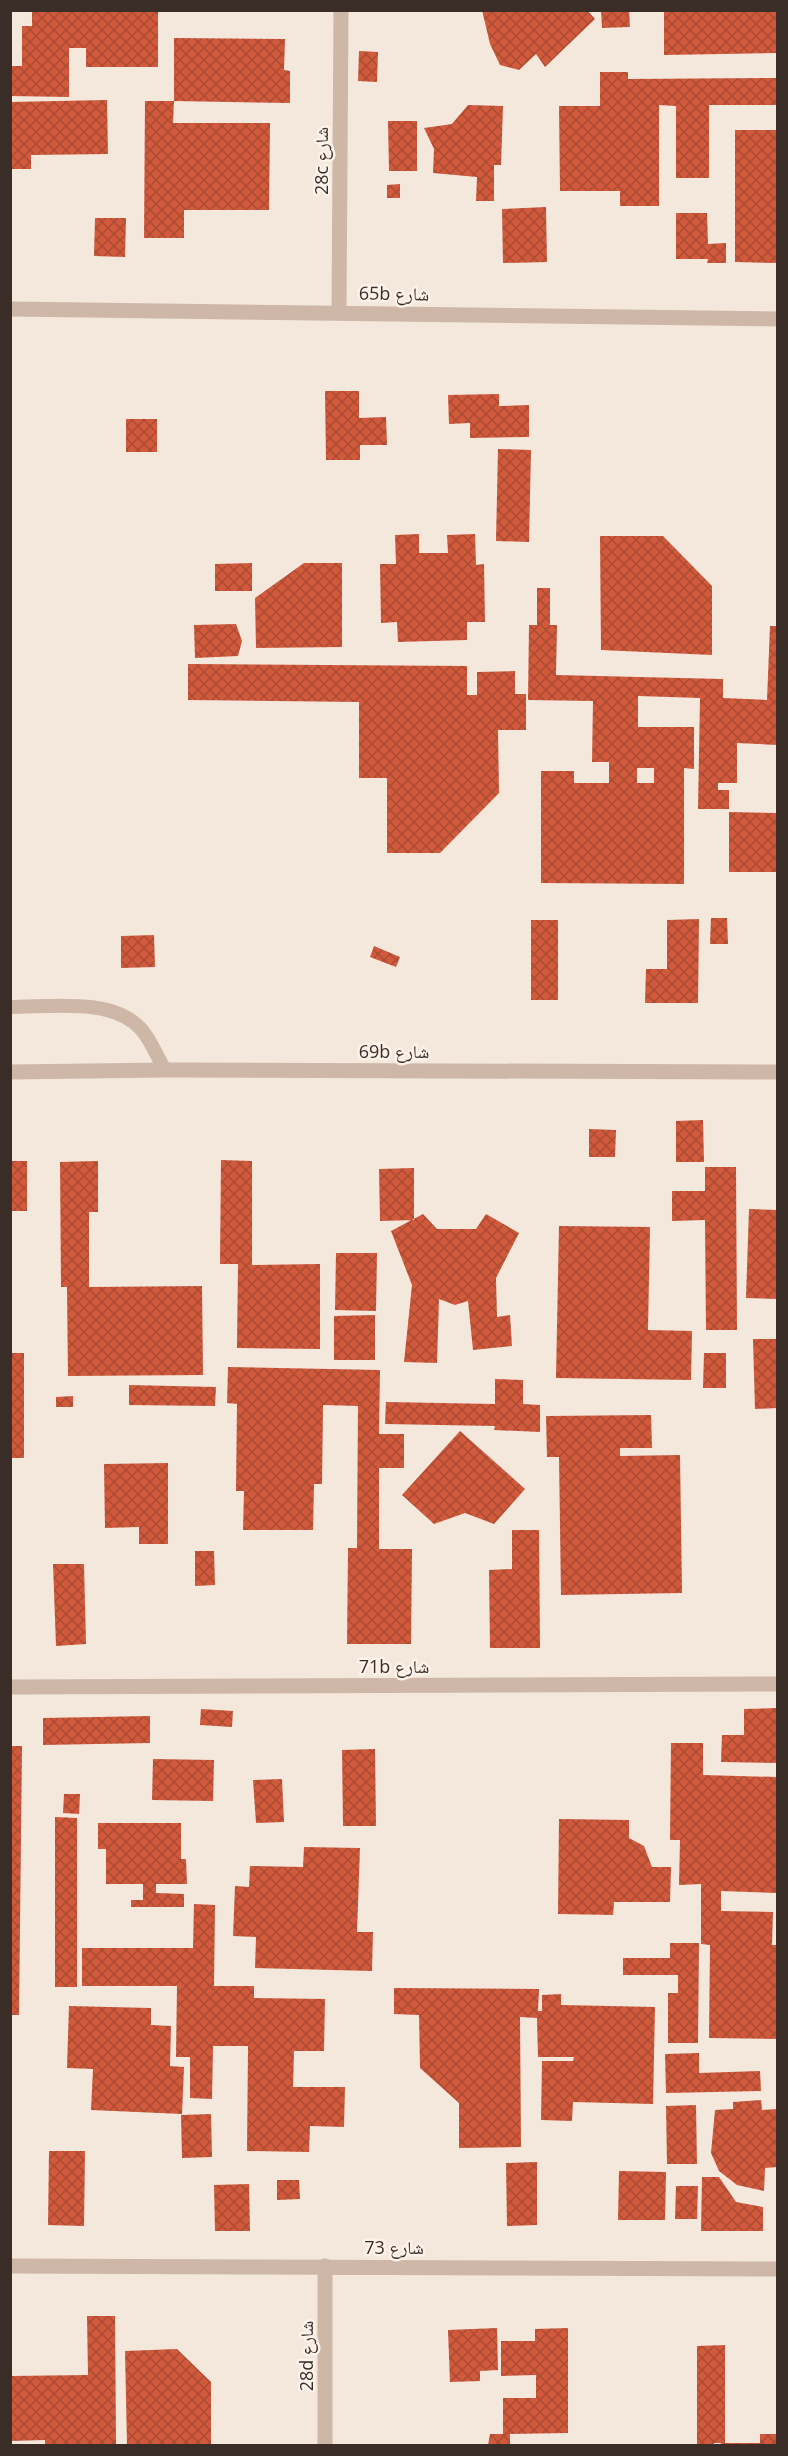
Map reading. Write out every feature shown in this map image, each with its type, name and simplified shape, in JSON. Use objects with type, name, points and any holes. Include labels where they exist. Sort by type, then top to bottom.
[{"type":"street","name":"28c شارع","points":[[339,312],[341,10]]},
{"type":"street","name":"65b شارع","points":[[10,309],[777,319]]},
{"type":"street","name":"69b شارع","points":[[10,1072],[165,1070],[777,1072]]},
{"type":"street","name":"71b شارع","points":[[10,1687],[777,1684]]},
{"type":"street","name":"شارع 73","points":[[10,2266],[777,2269]]},
{"type":"street","name":"28d شارع","points":[[325,2266],[325,2445]]},
{"type":"lane","points":[[10,1007],[93,1007],[111,1010],[128,1018],[142,1030],[165,1070]]},
{"type":"building","points":[[32,10],[158,10],[158,67],[86,67],[86,48],[69,48],[69,97],[10,96],[10,66],[22,66],[22,26],[32,26]]},
{"type":"building","points":[[482,10],[587,10],[595,19],[545,67],[536,54],[519,70],[500,65],[490,44]]},
{"type":"building","points":[[601,10],[629,10],[630,27],[602,28]]},
{"type":"building","points":[[664,10],[777,10],[777,53],[664,55]]},
{"type":"building","points":[[174,38],[285,39],[284,70],[290,71],[290,103],[174,101]]},
{"type":"building","points":[[359,51],[378,52],[377,82],[358,81]]},
{"type":"building","points":[[600,72],[628,72],[628,79],[777,78],[777,105],[709,105],[709,178],[676,178],[676,106],[659,105],[659,206],[620,206],[620,191],[560,191],[559,106],[600,106]]},
{"type":"building","points":[[107,100],[108,154],[31,155],[31,169],[10,169],[10,102]]},
{"type":"building","points":[[145,101],[174,101],[173,123],[270,123],[269,210],[184,210],[184,238],[144,238]]},
{"type":"building","points":[[468,105],[503,106],[501,165],[494,165],[494,201],[476,201],[477,177],[433,173],[434,149],[424,128],[452,124]]},
{"type":"building","points":[[388,121],[417,121],[417,171],[389,171]]},
{"type":"building","points":[[735,130],[777,130],[777,263],[735,262]]},
{"type":"building","points":[[400,184],[400,198],[387,198],[387,185]]},
{"type":"building","points":[[546,207],[547,262],[503,263],[502,209]]},
{"type":"building","points":[[676,213],[707,213],[708,244],[726,243],[726,263],[707,263],[708,259],[676,259]]},
{"type":"building","points":[[95,218],[126,218],[125,257],[94,256]]},
{"type":"building","points":[[325,391],[359,391],[359,418],[386,417],[387,445],[360,445],[360,460],[326,460]]},
{"type":"building","points":[[499,394],[499,406],[529,405],[529,437],[470,438],[470,423],[449,424],[448,395]]},
{"type":"building","points":[[126,419],[157,419],[157,452],[126,452]]},
{"type":"building","points":[[498,449],[531,450],[529,542],[496,541]]},
{"type":"building","points":[[419,534],[419,553],[448,553],[447,535],[475,534],[476,565],[484,564],[485,622],[467,622],[467,640],[398,642],[397,622],[381,623],[380,564],[396,564],[395,535]]},
{"type":"building","points":[[600,536],[663,536],[712,586],[712,655],[601,650]]},
{"type":"building","points":[[252,563],[252,591],[215,591],[215,564]]},
{"type":"building","points":[[304,563],[342,563],[342,647],[256,648],[255,598]]},
{"type":"building","points":[[537,588],[550,588],[550,625],[557,625],[556,675],[723,679],[723,698],[767,700],[770,626],[777,626],[777,745],[737,743],[737,783],[718,783],[718,790],[729,790],[729,809],[698,809],[700,698],[638,696],[638,727],[694,727],[694,769],[684,768],[684,884],[541,883],[541,771],[574,771],[574,783],[609,783],[609,762],[592,762],[593,701],[528,700],[529,625],[537,625]],"holes":[[[637,768],[654,768],[654,783],[637,783]]]},
{"type":"building","points":[[236,624],[242,641],[238,656],[195,658],[194,625]]},
{"type":"building","points":[[188,664],[467,666],[467,695],[477,695],[477,672],[515,671],[515,694],[526,694],[526,730],[498,730],[499,793],[440,853],[387,853],[387,778],[359,778],[359,702],[188,700]]},
{"type":"building","points":[[729,812],[777,813],[777,872],[729,872]]},
{"type":"building","points":[[711,918],[727,918],[728,944],[710,944]]},
{"type":"building","points":[[699,919],[698,1003],[645,1003],[646,969],[667,969],[667,920]]},
{"type":"building","points":[[531,920],[558,920],[558,1000],[531,1000]]},
{"type":"building","points":[[154,935],[155,967],[121,968],[121,936]]},
{"type":"building","points":[[374,946],[400,957],[396,967],[370,957]]},
{"type":"building","points":[[703,1120],[704,1162],[676,1162],[676,1121]]},
{"type":"building","points":[[589,1129],[616,1130],[615,1157],[589,1157]]},
{"type":"building","points":[[221,1160],[252,1161],[252,1265],[320,1264],[320,1349],[237,1348],[238,1264],[220,1264]]},
{"type":"building","points":[[10,1161],[27,1161],[27,1211],[10,1211]]},
{"type":"building","points":[[98,1161],[98,1212],[89,1212],[89,1287],[202,1286],[203,1375],[68,1376],[67,1287],[61,1287],[60,1162]]},
{"type":"building","points":[[705,1167],[736,1167],[737,1330],[706,1330],[705,1220],[672,1221],[672,1191],[705,1191]]},
{"type":"building","points":[[414,1168],[414,1220],[380,1221],[379,1169]]},
{"type":"building","points":[[749,1209],[777,1210],[777,1299],[746,1298]]},
{"type":"building","points":[[423,1214],[437,1229],[476,1229],[486,1214],[519,1233],[496,1278],[497,1317],[510,1315],[512,1346],[473,1350],[468,1301],[455,1305],[439,1299],[437,1363],[404,1362],[412,1285],[391,1231]]},
{"type":"building","points":[[559,1226],[650,1227],[648,1330],[692,1331],[691,1380],[556,1378]]},
{"type":"building","points":[[336,1253],[377,1253],[376,1311],[335,1310]]},
{"type":"building","points":[[375,1315],[375,1360],[334,1360],[334,1316]]},
{"type":"building","points":[[753,1339],[777,1339],[777,1408],[755,1409]]},
{"type":"building","points":[[10,1353],[24,1353],[24,1458],[10,1458]]},
{"type":"building","points":[[704,1353],[726,1353],[726,1388],[703,1388]]},
{"type":"building","points":[[228,1367],[380,1370],[379,1434],[404,1434],[404,1468],[379,1468],[379,1549],[412,1549],[411,1644],[347,1644],[348,1548],[357,1548],[358,1406],[323,1405],[322,1484],[314,1484],[313,1530],[243,1530],[244,1491],[236,1491],[237,1404],[227,1403]]},
{"type":"building","points":[[495,1379],[523,1380],[523,1404],[540,1405],[540,1432],[494,1430],[495,1426],[385,1424],[386,1402],[495,1404]]},
{"type":"building","points":[[129,1385],[216,1387],[215,1406],[129,1405]]},
{"type":"building","points":[[73,1396],[73,1407],[56,1407],[56,1397]]},
{"type":"building","points":[[651,1415],[652,1448],[620,1448],[620,1456],[680,1455],[682,1593],[561,1595],[559,1457],[547,1457],[546,1416]]},
{"type":"building","points":[[460,1431],[525,1489],[494,1524],[465,1513],[434,1524],[402,1495]]},
{"type":"building","points":[[168,1463],[168,1544],[139,1544],[139,1527],[105,1528],[104,1464]]},
{"type":"building","points":[[512,1530],[539,1530],[540,1648],[490,1648],[489,1570],[512,1569]]},
{"type":"building","points":[[195,1551],[214,1551],[215,1585],[195,1586]]},
{"type":"building","points":[[53,1564],[84,1564],[86,1644],[56,1646]]},
{"type":"building","points":[[777,1708],[777,1763],[721,1762],[722,1735],[744,1735],[744,1709]]},
{"type":"building","points":[[201,1709],[233,1711],[232,1727],[200,1725]]},
{"type":"building","points":[[150,1716],[150,1743],[43,1745],[43,1718]]},
{"type":"building","points":[[671,1743],[703,1743],[703,1775],[777,1777],[777,1893],[721,1891],[721,1911],[773,1912],[772,1945],[777,1945],[777,2039],[709,2038],[710,1945],[701,1944],[701,1884],[679,1885],[680,1840],[670,1840]]},
{"type":"building","points":[[10,1746],[22,1746],[19,2015],[10,2015]]},
{"type":"building","points":[[375,1749],[376,1826],[343,1826],[342,1750]]},
{"type":"building","points":[[153,1759],[214,1760],[213,1801],[152,1800]]},
{"type":"building","points":[[282,1779],[284,1822],[256,1823],[253,1780]]},
{"type":"building","points":[[64,1794],[80,1794],[79,1814],[63,1813]]},
{"type":"building","points":[[55,1817],[77,1818],[77,1987],[55,1987]]},
{"type":"building","points":[[559,1819],[629,1820],[629,1838],[644,1846],[652,1867],[671,1867],[670,1902],[614,1902],[613,1915],[558,1914]]},
{"type":"building","points":[[98,1823],[181,1823],[181,1859],[186,1859],[187,1884],[156,1884],[156,1893],[184,1894],[184,1907],[131,1907],[131,1900],[143,1900],[143,1884],[106,1884],[106,1849],[98,1849]]},
{"type":"building","points":[[304,1847],[360,1848],[357,1932],[373,1932],[372,1971],[255,1968],[256,1937],[233,1936],[235,1886],[249,1887],[250,1866],[303,1867]]},
{"type":"building","points":[[194,1904],[215,1905],[214,1986],[254,1986],[254,1998],[325,1999],[324,2051],[294,2051],[293,2087],[345,2087],[344,2127],[310,2126],[309,2152],[247,2151],[248,2046],[213,2046],[212,2099],[190,2098],[190,2057],[176,2057],[177,1986],[82,1986],[82,1948],[193,1948]]},
{"type":"building","points":[[670,1943],[699,1943],[698,2043],[668,2043],[668,1993],[678,1993],[678,1975],[623,1975],[623,1958],[670,1958]]},
{"type":"building","points":[[394,1988],[539,1989],[538,2011],[542,2011],[542,1995],[561,1994],[561,2005],[655,2007],[653,2104],[573,2102],[572,2121],[541,2120],[542,2061],[573,2061],[574,2057],[538,2057],[537,2018],[520,2017],[521,2147],[459,2148],[459,2103],[420,2068],[419,2015],[394,2014]]},
{"type":"building","points":[[69,2006],[151,2008],[151,2025],[171,2026],[170,2066],[184,2067],[182,2114],[91,2110],[93,2069],[67,2068]]},
{"type":"building","points":[[699,2053],[699,2073],[760,2071],[761,2091],[666,2093],[665,2054]]},
{"type":"building","points":[[761,2100],[762,2110],[777,2109],[777,2167],[765,2168],[764,2191],[737,2185],[719,2171],[711,2153],[715,2110],[733,2109],[733,2102]]},
{"type":"building","points":[[696,2105],[697,2164],[667,2164],[666,2106]]},
{"type":"building","points":[[211,2114],[212,2157],[182,2158],[181,2115]]},
{"type":"building","points":[[49,2151],[85,2151],[84,2226],[48,2225]]},
{"type":"building","points":[[537,2162],[537,2225],[507,2226],[506,2163]]},
{"type":"building","points":[[619,2171],[666,2172],[665,2220],[618,2220]]},
{"type":"building","points":[[702,2177],[719,2177],[736,2202],[763,2207],[763,2231],[701,2231]]},
{"type":"building","points":[[277,2180],[299,2180],[300,2199],[277,2200]]},
{"type":"building","points":[[249,2184],[250,2231],[215,2231],[214,2185]]},
{"type":"building","points":[[676,2186],[698,2186],[697,2219],[675,2219]]},
{"type":"building","points":[[87,2316],[115,2316],[116,2445],[45,2445],[45,2440],[10,2441],[10,2376],[88,2375]]},
{"type":"building","points":[[497,2328],[498,2370],[480,2371],[480,2381],[450,2382],[448,2330]]},
{"type":"building","points":[[568,2328],[568,2433],[510,2434],[510,2445],[488,2445],[490,2434],[503,2434],[503,2398],[536,2398],[536,2375],[501,2376],[501,2341],[535,2341],[535,2329]]},
{"type":"building","points":[[725,2345],[725,2443],[760,2443],[760,2434],[777,2434],[777,2445],[714,2443],[714,2445],[697,2445],[697,2346]]},
{"type":"building","points":[[177,2349],[211,2382],[211,2445],[127,2445],[125,2351]]}]
